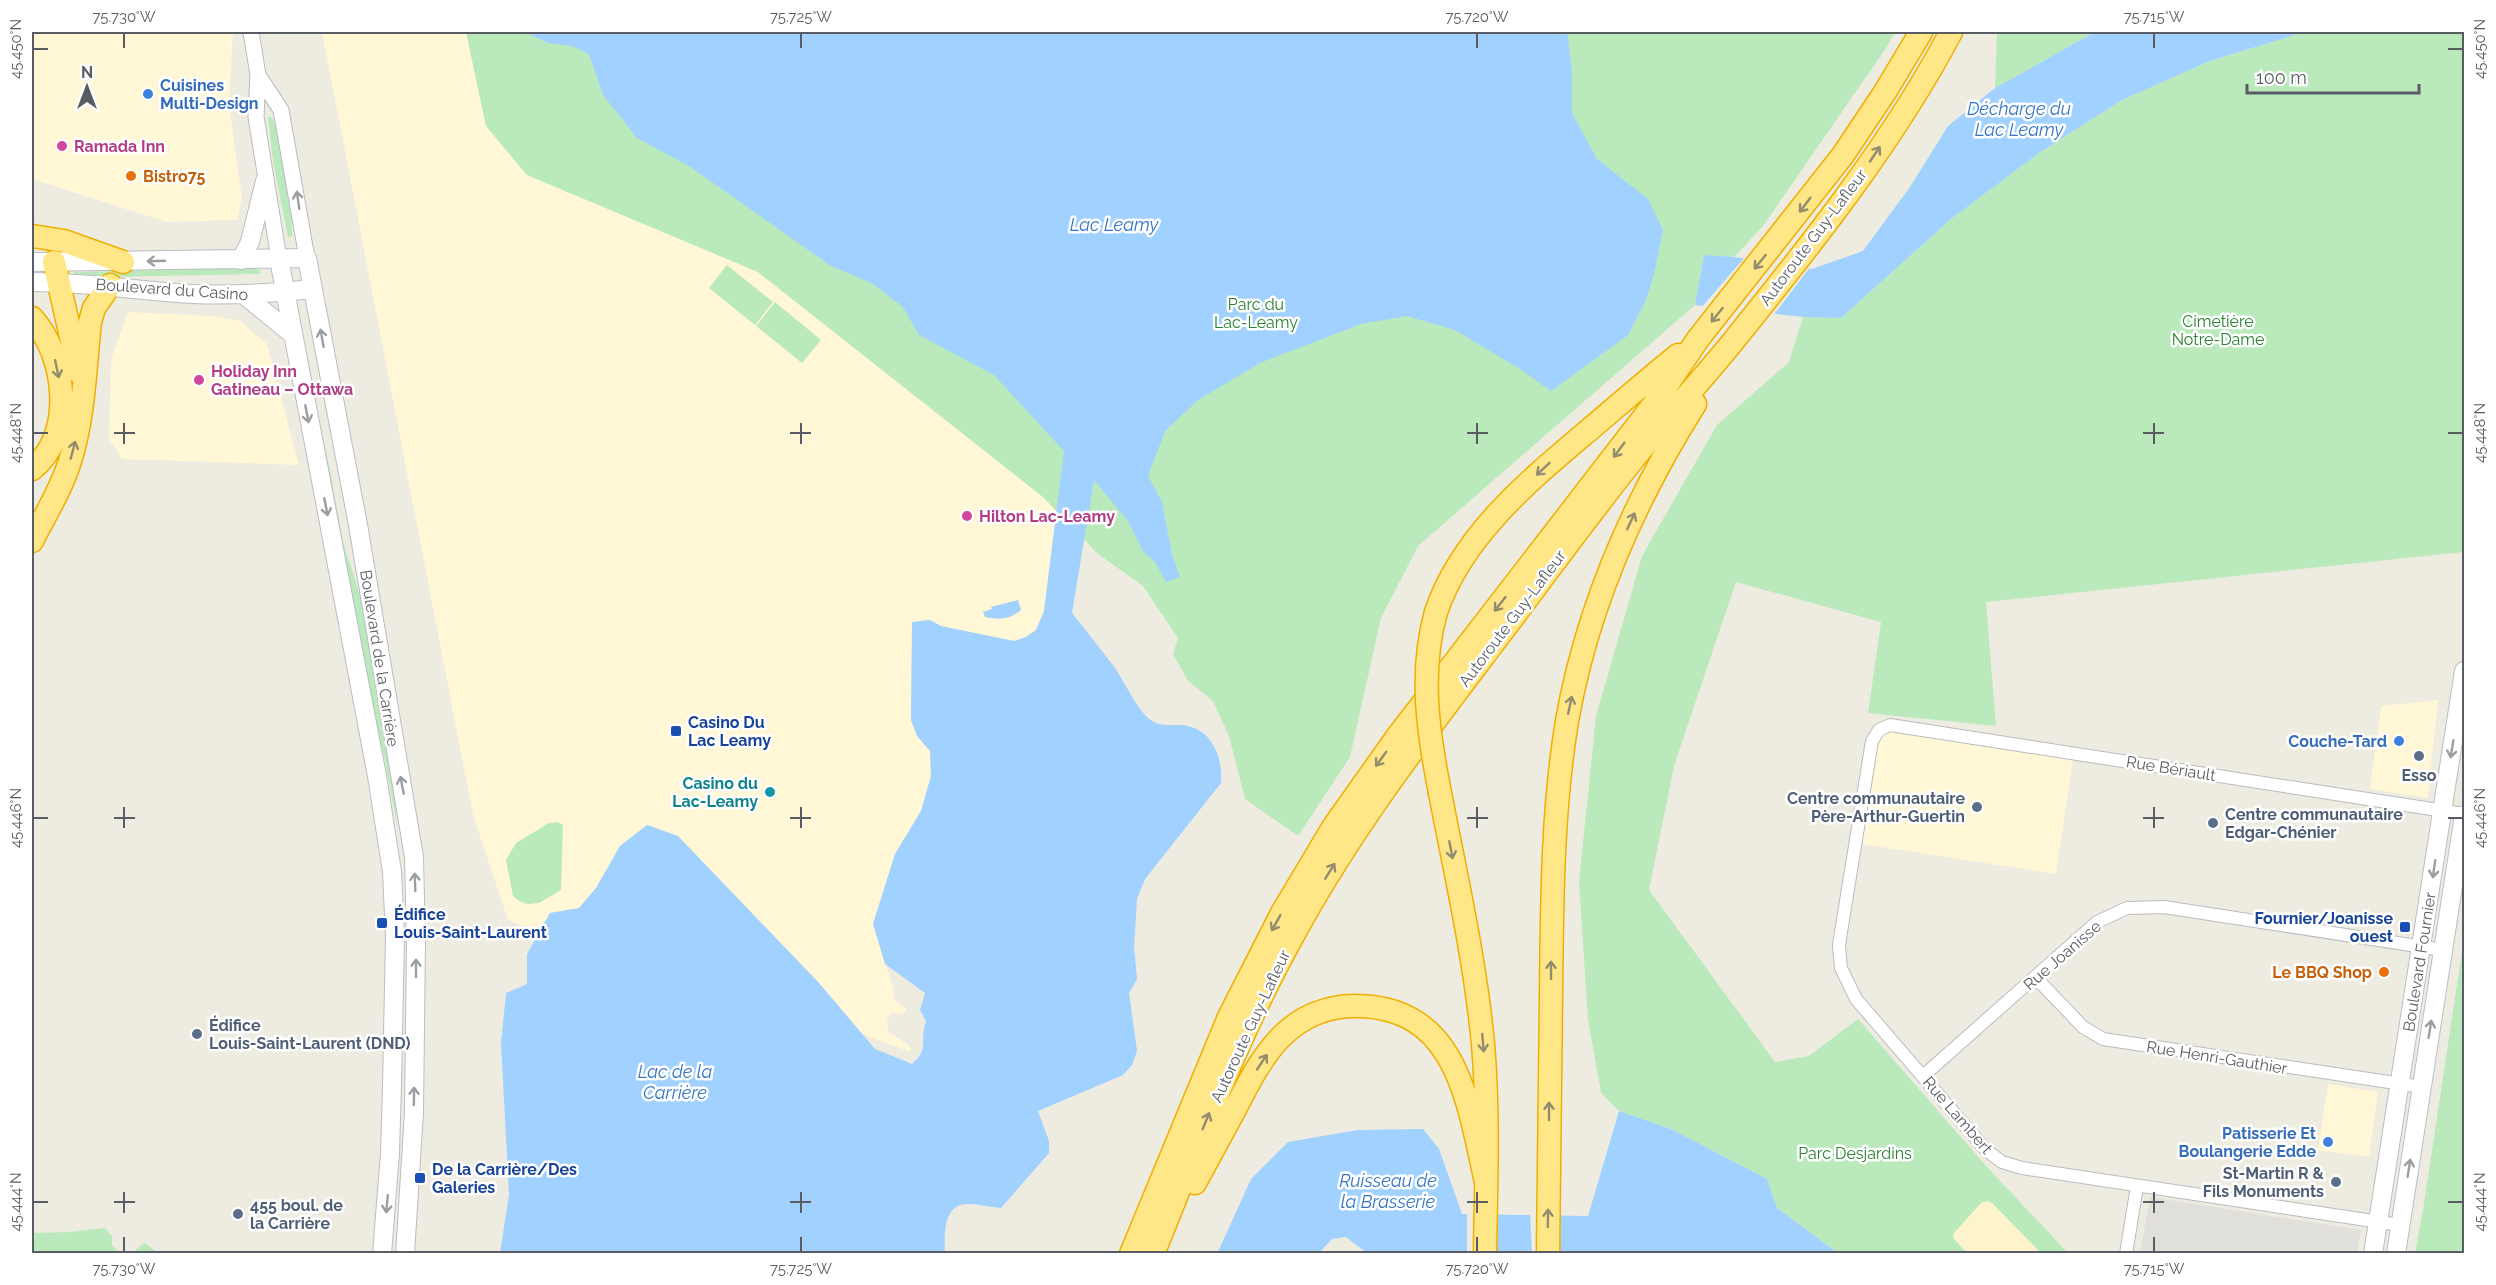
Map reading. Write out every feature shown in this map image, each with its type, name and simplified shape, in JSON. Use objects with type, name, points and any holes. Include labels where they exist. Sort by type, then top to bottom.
[{"type":"highway","name":"Autoroute Guy-Lafleur","points":[[1131,1254],[1229,1017],[1274,928],[1319,850],[1384,754],[1654,404],[1698,339],[1783,233],[1860,130],[1921,32]]},
{"type":"highway","name":"Autoroute Guy-Lafleur","points":[[1155,1254],[1240,1041],[1292,936],[1344,849],[1413,748],[1635,456],[1734,340],[1816,235],[1886,138],[1951,32]]},
{"type":"highway","points":[[32,236],[64,241],[123,262]]},
{"type":"highway","points":[[48,269],[82,391]]},
{"type":"highway","points":[[32,541],[71,458],[80,419],[93,313],[110,285]]},
{"type":"highway","points":[[32,318],[53,353],[61,403],[59,421],[52,445],[44,458],[32,469]]},
{"type":"highway","points":[[1485,1254],[1485,1067],[1470,947],[1440,793],[1425,691],[1427,652],[1436,612],[1458,563],[1498,514],[1551,462],[1698,339]]},
{"type":"highway","points":[[1548,1254],[1552,874],[1559,779],[1570,707],[1593,619],[1620,545],[1659,464],[1734,340]]},
{"type":"highway","points":[[1155,1254],[1263,1059],[1293,1027],[1310,1016],[1331,1009],[1359,1006],[1388,1010],[1416,1023],[1438,1041],[1451,1058],[1461,1079],[1486,1182]]},
{"type":"main road","points":[[241,260],[250,242],[265,181]]},
{"type":"main road","name":"Boulevard du Casino","points":[[32,282],[48,269],[123,262],[307,258]]},
{"type":"main road","name":"Boulevard de la Carrière","points":[[307,258],[365,567],[414,857],[416,931],[414,1112],[405,1254]]},
{"type":"main road","name":"Boulevard de la Carrière","points":[[279,260],[375,766],[392,872],[395,923],[393,1062],[390,1154],[382,1254]]},
{"type":"main road","name":"Boulevard du Casino","points":[[48,269],[110,285],[191,294],[244,295],[313,289]]},
{"type":"main road","points":[[244,295],[292,334]]},
{"type":"main road","name":"Boulevard Fournier","points":[[2373,1254],[2464,670]]},
{"type":"main road","name":"Boulevard Fournier","points":[[2396,1254],[2464,815]]},
{"type":"street","name":"Boulevard de la Carrière","points":[[251,32],[258,75],[256,117],[279,260]]},
{"type":"street","name":"Boulevard de la Carrière","points":[[258,75],[281,110],[307,258]]},
{"type":"street","name":"Rue Bériault","points":[[1879,730],[1890,725],[1908,727],[2464,815]]},
{"type":"street","name":"Rue Lambert","points":[[1879,730],[1872,741],[1860,810],[1840,939],[1840,962],[1845,979],[1856,999],[1986,1150],[2002,1162],[2022,1168],[2400,1225]]},
{"type":"street","name":"Rue Joanisse","points":[[1923,1076],[2097,922],[2116,911],[2139,907],[2164,907],[2443,950]]},
{"type":"street","name":"Rue Henri-Gauthier","points":[[2036,978],[2083,1027],[2103,1038],[2422,1087]]},
{"type":"street","points":[[2126,1254],[2137,1186]]},
{"type":"shaded area","points":[[32,32],[233,32],[229,104],[242,198],[237,220],[167,222],[32,179]]},
{"type":"shaded area","points":[[322,32],[466,32],[486,126],[527,175],[758,272],[1043,497],[1057,512],[1044,611],[1036,630],[1014,641],[941,626],[930,620],[912,622],[911,720],[917,736],[930,751],[931,776],[921,811],[895,854],[873,924],[893,987],[894,999],[906,1008],[903,1014],[892,1013],[887,1020],[888,1031],[911,1047],[910,1052],[862,1034],[819,983],[678,836],[648,825],[620,846],[596,888],[579,908],[550,913],[538,932],[508,920],[473,815]]},
{"type":"shaded area","points":[[128,312],[213,316],[240,321],[267,344],[299,465],[122,459],[109,439],[111,359]]},
{"type":"shaded area","points":[[2438,700],[2428,798],[2370,789],[2381,706]]},
{"type":"shaded area","points":[[1883,727],[2074,753],[2056,874],[1855,843],[1872,741]]},
{"type":"shaded area","points":[[2328,1084],[2378,1092],[2369,1157],[2318,1150]]},
{"type":"shaded area","points":[[2150,1197],[2361,1230],[2357,1253],[2140,1253]]},
{"type":"green space","name":"Parc du Lac-Leamy","points":[[466,32],[1895,32],[1763,226],[1734,257],[1704,255],[1695,305],[1418,546],[1381,618],[1350,757],[1298,836],[1245,799],[1229,736],[1213,701],[1188,681],[1173,654],[1178,638],[1143,586],[1098,554],[1043,497],[758,272],[527,175],[486,126]]},
{"type":"green space","points":[[1997,32],[2095,32],[1995,88]]},
{"type":"green space","name":"Cimetière Notre-Dame","points":[[2304,32],[2464,32],[2464,552],[1986,602],[1996,726],[1868,713],[1881,622],[1736,582],[1674,766],[1649,890],[1775,1062],[1809,1056],[1858,1019],[1987,1167],[2068,1253],[1838,1253],[1777,1208],[1767,1179],[1671,1129],[1619,1111],[1601,1093],[1588,1020],[1579,882],[1596,716],[1642,556],[1717,425],[1789,362],[1803,317],[1841,318],[1951,219],[2039,153],[2122,100],[2210,61]]},
{"type":"green space","points":[[268,117],[272,117],[277,131],[287,175],[292,236],[288,237],[273,161]]},
{"type":"green space","points":[[727,265],[773,302],[755,325],[709,288]]},
{"type":"green space","points":[[253,268],[260,270],[260,274],[110,277],[74,274],[74,272]]},
{"type":"green space","points":[[775,302],[821,340],[802,363],[756,326]]},
{"type":"green space","points":[[317,415],[343,542],[368,626],[373,676],[395,800],[397,825],[384,756],[374,722]]},
{"type":"green space","points":[[557,822],[563,825],[561,890],[539,903],[527,904],[519,901],[513,896],[506,860],[516,843],[549,823]]},
{"type":"green space","points":[[2464,938],[2464,1253],[2415,1253],[2423,1210]]},
{"type":"green space","points":[[105,1228],[112,1236],[112,1245],[120,1253],[32,1253],[32,1233]]},
{"type":"green space","points":[[144,1243],[159,1253],[132,1253]]},
{"type":"sand","points":[[1987,1201],[1992,1203],[2041,1253],[1967,1253],[1954,1239],[1953,1234],[1981,1203]]},
{"type":"water","points":[[525,32],[1567,32],[1572,72],[1572,113],[1597,159],[1648,199],[1663,230],[1654,274],[1645,302],[1628,335],[1551,391],[1520,369],[1455,330],[1407,316],[1361,324],[1262,362],[1198,400],[1165,431],[1148,476],[1162,502],[1172,554],[1180,577],[1166,582],[1155,562],[1143,551],[1128,521],[1094,480],[1072,613],[1115,668],[1148,718],[1159,724],[1191,727],[1212,742],[1221,766],[1221,783],[1145,879],[1137,899],[1134,946],[1137,979],[1129,993],[1137,1051],[1132,1065],[1123,1075],[1038,1111],[1049,1141],[1049,1153],[1001,1208],[968,1204],[954,1209],[949,1215],[945,1230],[945,1253],[500,1253],[509,1195],[501,1043],[506,993],[527,984],[527,954],[550,913],[579,908],[596,888],[620,846],[647,825],[678,836],[819,983],[875,1049],[912,1064],[921,1053],[926,1021],[920,1010],[925,993],[885,964],[873,924],[895,854],[921,811],[931,776],[930,751],[917,736],[911,720],[912,622],[930,620],[941,626],[1014,641],[1036,630],[1044,611],[1064,451],[994,375],[919,335],[903,307],[873,284],[831,266],[689,166],[637,138],[603,95],[589,54],[572,46],[548,43]]},
{"type":"water","name":"Décharge du Lac Leamy","points":[[2095,32],[2304,32],[2210,61],[2122,100],[2039,153],[1951,219],[1841,318],[1803,317],[1695,305],[1704,255],[1734,257],[1812,269],[1863,251],[1910,187],[1948,126],[1995,88]]},
{"type":"water","points":[[1018,600],[1021,610],[1012,616],[1000,619],[985,617],[983,612],[992,609],[991,607]]},
{"type":"water","name":"Ruisseau de la Brasserie","points":[[1619,1111],[1671,1129],[1767,1179],[1777,1208],[1838,1253],[1368,1254],[1346,1237],[1332,1239],[1319,1253],[1217,1254],[1251,1179],[1288,1142],[1358,1130],[1423,1129],[1439,1149],[1462,1214],[1588,1216]]},
{"type":"pier","points":[[1746,256],[1811,266],[1772,317],[1700,309]]},
{"type":"pier","points":[[1467,1211],[1494,1211],[1494,1254],[1467,1253]]},
{"type":"pier","points":[[1530,1212],[1560,1213],[1559,1253],[1532,1253]]},
{"type":"place","name":"Cuisines Multi-Design","points":[[148,94]]},
{"type":"place","name":"Ramada Inn","points":[[62,146]]},
{"type":"place","name":"Bistro75","points":[[131,176]]},
{"type":"place","name":"Holiday Inn Gatineau – Ottawa","points":[[199,380]]},
{"type":"place","name":"Hilton Lac-Leamy","points":[[967,516]]},
{"type":"place","name":"Casino Du Lac Leamy","points":[[676,731]]},
{"type":"place","name":"Couche-Tard","points":[[2399,741]]},
{"type":"place","name":"Esso","points":[[2419,756]]},
{"type":"place","name":"Casino du Lac-Leamy","points":[[770,792]]},
{"type":"place","name":"Centre communautaire Père-Arthur-Guertin","points":[[1977,807]]},
{"type":"place","name":"Centre communautaire Edgar-Chénier","points":[[2213,823]]},
{"type":"place","name":"Édifice Louis-Saint-Laurent","points":[[382,923]]},
{"type":"place","name":"Fournier/Joanisse ouest","points":[[2405,927]]},
{"type":"place","name":"Le BBQ Shop","points":[[2384,972]]},
{"type":"place","name":"Édifice Louis-Saint-Laurent (DND)","points":[[197,1034]]},
{"type":"place","name":"Patisserie Et Boulangerie Edde","points":[[2328,1142]]},
{"type":"place","name":"De la Carrière/Des Galeries","points":[[420,1178]]},
{"type":"place","name":"St-Martin R & Fils Monuments","points":[[2336,1182]]},
{"type":"place","name":"455 boul. de la Carrière","points":[[238,1214]]},
{"type":"water label","name":"Lac Leamy","points":[[1114,225]]},
{"type":"water label","name":"Lac de la Carrière","points":[[675,1082]]},
{"type":"park label","name":"Parc Desjardins","points":[[1855,1153]]}]
